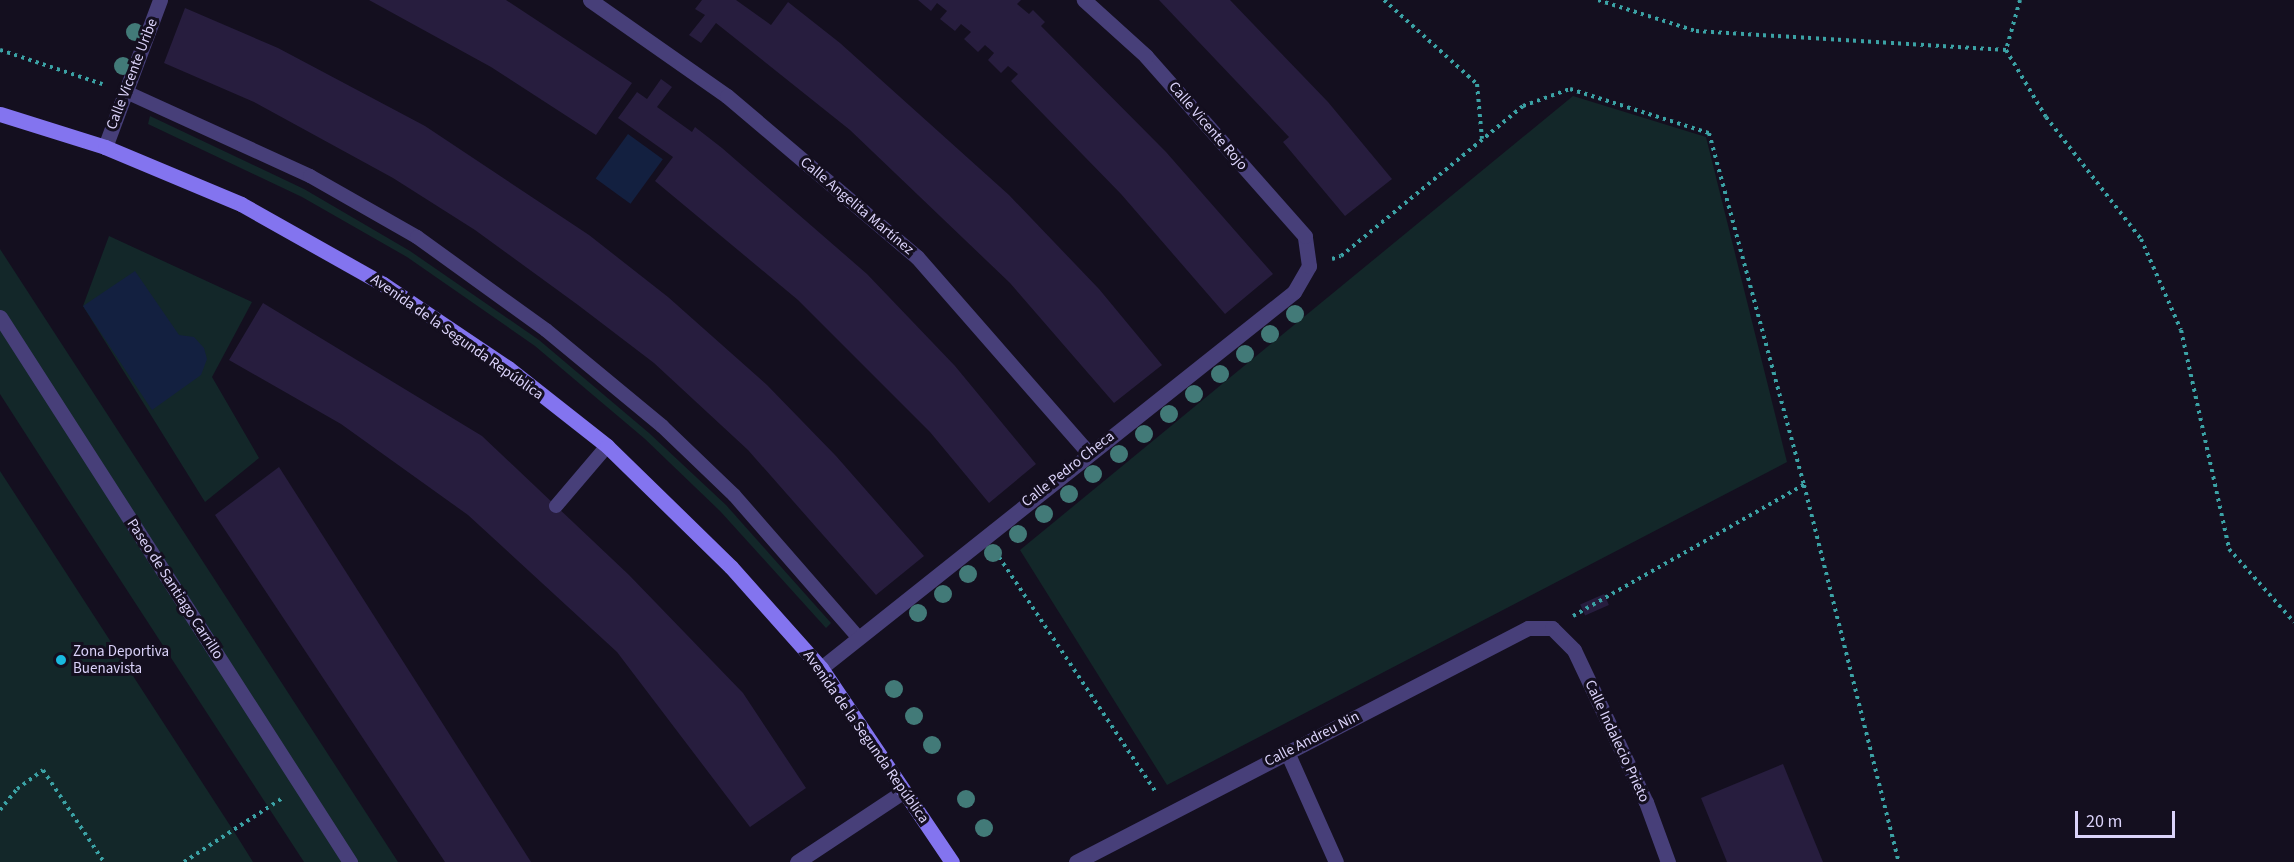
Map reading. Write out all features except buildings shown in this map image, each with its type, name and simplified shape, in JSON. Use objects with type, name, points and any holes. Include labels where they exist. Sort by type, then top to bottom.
[{"type":"street","name":"Calle Vicente Uribe","points":[[105,147],[160,0]]},
{"type":"street","name":"Calle Angelita Martínez","points":[[590,0],[727,96],[917,256],[1088,452]]},
{"type":"street","name":"Calle Vicente Rojo","points":[[1084,0],[1146,56],[1305,236],[1309,266]]},
{"type":"street","name":"Avenida de la Segunda República","points":[[0,114],[105,147],[241,204],[383,284],[508,368],[607,446],[731,567],[821,668],[952,862]]},
{"type":"street","name":"Calle Pedro Checa","points":[[821,668],[1088,452],[1294,292],[1309,266]]},
{"type":"street","name":"Paseo de Santiago Carrillo","points":[[0,316],[350,862]]},
{"type":"street","name":"Calle Andreu Nin","points":[[1076,862],[1528,628],[1552,628]]},
{"type":"street","name":"Calle Indalecio Prieto","points":[[1552,628],[1574,650],[1646,802],[1668,862]]},
{"type":"street","points":[[1287,752],[1336,862]]},
{"type":"street","points":[[797,862],[904,791]]},
{"type":"lane","points":[[126,92],[310,176],[417,237],[546,330],[662,426],[734,495],[858,638]]},
{"type":"lane","points":[[556,506],[607,446]]},
{"type":"path","points":[[1384,0],[1477,84],[1482,139]]},
{"type":"path","points":[[1598,0],[1696,32],[2006,50]]},
{"type":"path","points":[[2020,0],[2006,50],[2046,117],[2141,239],[2181,330],[2229,549],[2294,622]]},
{"type":"path","points":[[0,50],[126,92]]},
{"type":"path","points":[[1309,266],[1341,256],[1523,106],[1570,89],[1709,133],[1804,485],[1899,862]]},
{"type":"path","points":[[1552,628],[1804,485]]},
{"type":"path","points":[[984,535],[1170,813]]},
{"type":"path","points":[[0,810],[17,789],[43,770],[104,862]]},
{"type":"path","points":[[184,862],[302,786]]},
{"type":"green space","points":[[1573,96],[1706,137],[1787,462],[1167,785],[1020,550]]},
{"type":"green space","points":[[150,116],[304,189],[410,251],[539,340],[649,433],[726,505],[831,623],[826,628],[720,511],[645,439],[535,346],[407,257],[302,197],[148,124]]},
{"type":"green space","points":[[109,236],[252,302],[212,377],[259,458],[205,502],[83,306]]},
{"type":"green space","points":[[0,249],[398,862],[304,862],[65,495],[0,394]]},
{"type":"green space","name":"Zona Deportiva Buenavista","points":[[0,471],[233,830],[253,862],[0,862]]},
{"type":"water","points":[[628,134],[663,159],[630,204],[596,178]]},
{"type":"water","points":[[135,271],[179,335],[194,337],[204,348],[207,359],[201,375],[152,410],[83,306]]},
{"type":"place","name":"Zona Deportiva Buenavista","points":[[61,660]]}]
